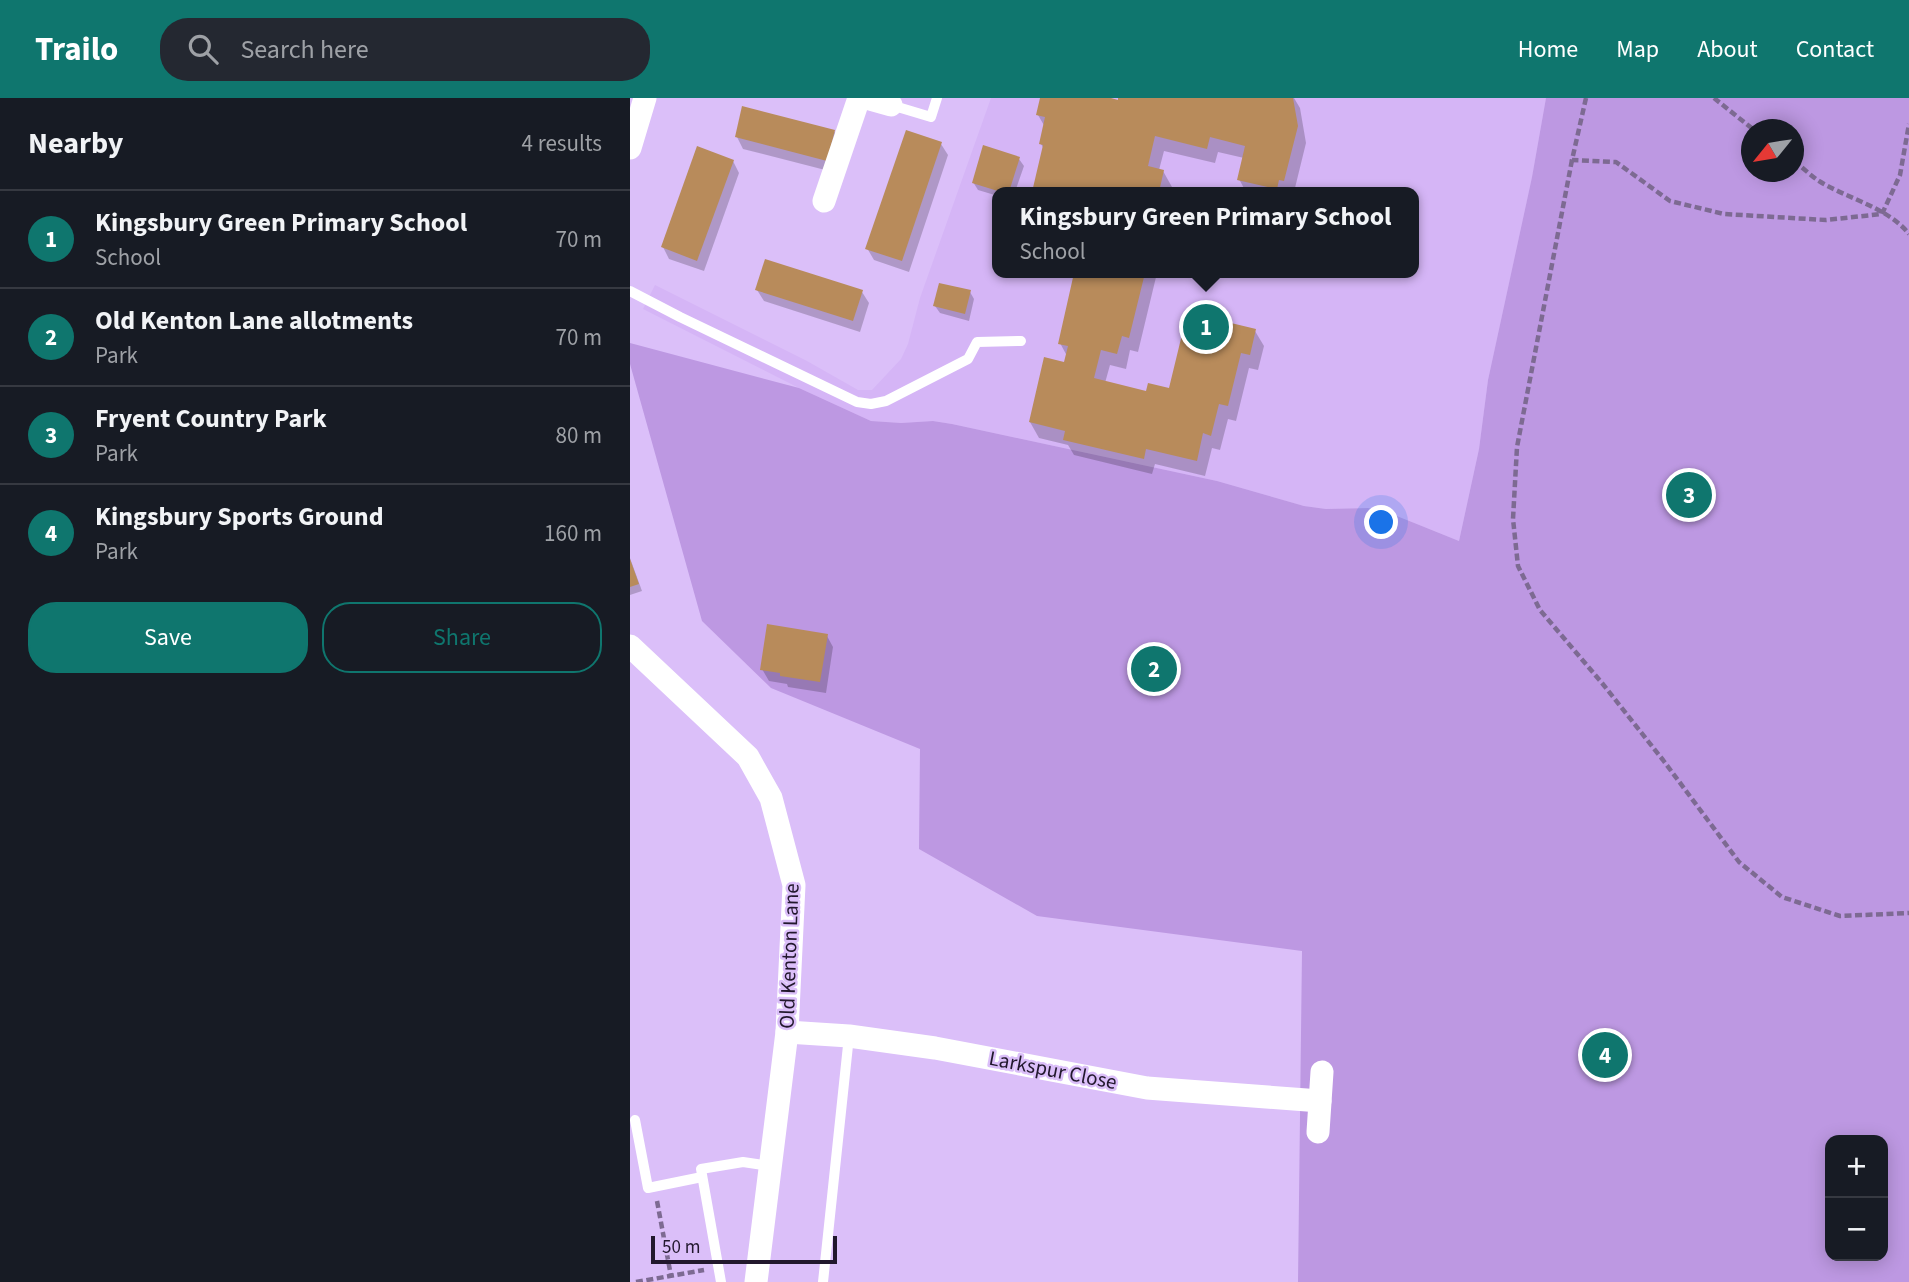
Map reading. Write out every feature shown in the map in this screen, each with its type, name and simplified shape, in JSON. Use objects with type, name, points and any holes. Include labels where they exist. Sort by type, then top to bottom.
[{"type":"street","points":[[630,148],[645,98]]},
{"type":"street","points":[[824,201],[859,98]]},
{"type":"street","points":[[866,98],[891,105]]},
{"type":"street","name":"Old Kenton Lane","points":[[630,646],[748,757],[771,798],[794,886],[787,1032],[756,1282]]},
{"type":"street","name":"Larkspur Close","points":[[787,1032],[849,1036],[935,1048],[1147,1088],[1320,1101]]},
{"type":"street","points":[[1318,1132],[1322,1072]]},
{"type":"lane","points":[[891,105],[931,117],[937,98]]},
{"type":"lane","points":[[630,291],[857,402],[871,404],[886,401],[968,359],[977,342],[1021,341]]},
{"type":"lane","points":[[823,1282],[849,1036]]},
{"type":"lane","points":[[635,1120],[648,1188],[702,1177]]},
{"type":"lane","points":[[721,1282],[701,1169],[743,1162],[770,1166]]},
{"type":"path","points":[[1587,98],[1572,160],[1517,447],[1513,519],[1518,566],[1540,610],[1663,760],[1739,862],[1782,897],[1840,916],[1909,913]]},
{"type":"path","points":[[1714,98],[1741,120]]},
{"type":"path","points":[[1882,214],[1900,175],[1909,124]]},
{"type":"path","points":[[1572,160],[1616,162],[1670,201],[1724,214],[1826,220],[1882,214]]},
{"type":"path","points":[[1804,169],[1820,181],[1903,226],[1909,234]]},
{"type":"path","points":[[654,1186],[671,1276]]},
{"type":"path","points":[[636,1282],[719,1267]]},
{"type":"shaded area","points":[[991,98],[1546,98],[1532,177],[1488,380],[1479,449],[1459,541],[1387,512],[1368,508],[1326,509],[1304,506],[1217,481],[952,424],[933,421],[871,421],[799,388],[643,309],[655,285],[807,361],[858,390],[872,390],[901,359],[908,344],[920,298]]},
{"type":"shaded area","points":[[1546,98],[1909,98],[1909,1282],[1298,1282],[1302,951],[1037,916],[919,849],[920,749],[771,688],[702,621],[630,364],[630,343],[799,388],[871,421],[933,421],[952,424],[1217,481],[1304,506],[1326,509],[1368,508],[1387,512],[1459,541],[1479,449],[1488,380],[1532,177]]},
{"type":"building","points":[[1040,98],[1293,98],[1298,126],[1284,181],[1279,180],[1277,187],[1237,180],[1245,146],[1210,137],[1207,149],[1155,136],[1148,166],[1164,170],[1160,187],[1033,187],[1043,145],[1039,144],[1045,117],[1036,115]]},
{"type":"building","points":[[742,106],[835,130],[827,161],[735,137]]},
{"type":"building","points":[[906,130],[942,142],[902,261],[865,249]]},
{"type":"building","points":[[983,145],[1020,157],[1011,187],[992,187],[992,189],[972,183]]},
{"type":"building","points":[[697,146],[734,160],[697,261],[661,247]]},
{"type":"building","points":[[765,259],[863,290],[853,321],[755,290]]},
{"type":"building","points":[[1073,278],[1144,278],[1129,338],[1122,336],[1117,354],[1101,350],[1094,378],[1146,391],[1148,383],[1169,388],[1186,318],[1229,329],[1231,323],[1256,329],[1250,355],[1241,353],[1228,406],[1219,404],[1211,436],[1203,433],[1197,461],[1146,449],[1144,459],[1063,440],[1065,431],[1029,422],[1044,357],[1064,362],[1068,346],[1058,344]]},
{"type":"building","points":[[939,283],[971,290],[965,314],[933,306]]},
{"type":"building","points":[[630,559],[639,584],[630,587]]},
{"type":"building","points":[[767,624],[828,634],[820,682],[760,670]]},
{"type":"place","name":"Kingsbury Green Primary School","points":[[1206,327]]},
{"type":"place","name":"Fryent Country Park","points":[[1689,495]]},
{"type":"place","name":"Old Kenton Lane allotments","points":[[1154,669]]},
{"type":"place","name":"Kingsbury Sports Ground","points":[[1605,1055]]}]
